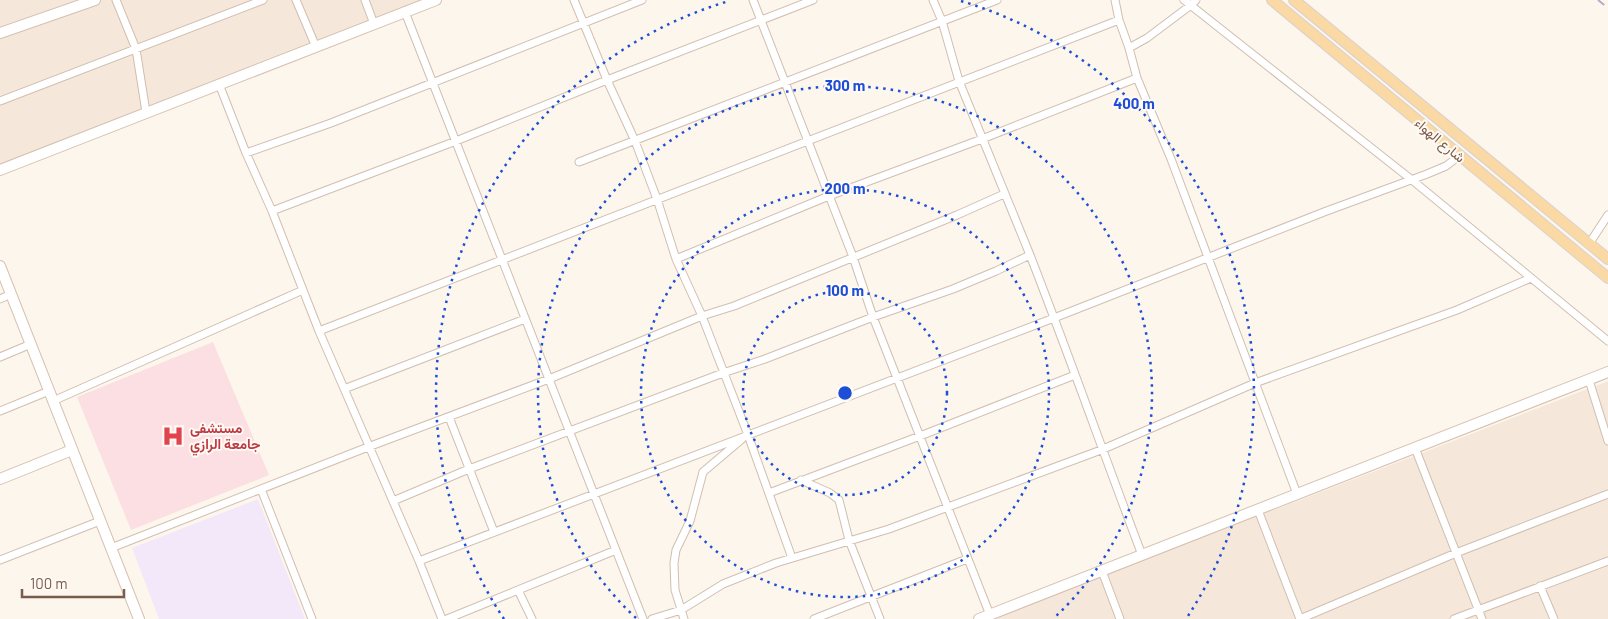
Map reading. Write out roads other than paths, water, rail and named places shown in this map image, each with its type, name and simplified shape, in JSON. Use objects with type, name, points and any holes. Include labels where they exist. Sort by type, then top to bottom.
[{"type":"main road","name":"شارع الهواء","points":[[1272,0],[1608,278]]},
{"type":"main road","name":"شارع الهواء","points":[[1294,0],[1608,259]]},
{"type":"street","points":[[0,33],[95,0]]},
{"type":"street","points":[[116,0],[136,49],[146,112]]},
{"type":"street","points":[[0,100],[263,0]]},
{"type":"street","points":[[296,0],[316,47]]},
{"type":"street","points":[[365,0],[374,24]]},
{"type":"street","points":[[0,170],[436,0]]},
{"type":"street","points":[[574,0],[635,141],[657,199],[676,259],[702,316],[748,435],[792,558]]},
{"type":"street","points":[[246,153],[433,84],[642,0]]},
{"type":"street","points":[[753,0],[853,257],[896,378],[990,615]]},
{"type":"street","points":[[272,210],[456,142],[607,80],[813,0]]},
{"type":"street","points":[[933,0],[942,21],[959,81],[1030,255],[1142,555]]},
{"type":"street","points":[[579,162],[997,0]]},
{"type":"street","points":[[1115,0],[1119,20],[1137,78],[1171,159],[1297,494]]},
{"type":"street","points":[[1184,0],[1194,3],[1608,341]]},
{"type":"street","points":[[1129,48],[1147,38],[1194,3]]},
{"type":"street","points":[[405,12],[643,619]]},
{"type":"street","points":[[319,331],[1119,20]]},
{"type":"street","points":[[676,259],[829,196],[982,139],[1137,78]]},
{"type":"street","points":[[219,84],[246,153],[272,210],[319,331],[419,561],[442,619]]},
{"type":"street","points":[[419,561],[1054,318],[1324,212],[1412,180],[1446,166],[1459,156]]},
{"type":"street","points":[[111,548],[368,447],[549,379],[702,316],[734,306],[1004,194]]},
{"type":"street","points":[[1589,244],[1608,215]]},
{"type":"street","points":[[393,502],[469,469],[873,317],[953,289],[1030,255]]},
{"type":"street","points":[[0,266],[139,619]]},
{"type":"street","points":[[652,619],[681,610],[723,584],[776,563],[889,528],[1102,450],[1255,383],[1457,310],[1531,278]]},
{"type":"street","points":[[53,401],[303,290]]},
{"type":"street","points":[[0,299],[11,294]]},
{"type":"street","points":[[344,389],[525,318]]},
{"type":"street","points":[[0,357],[31,344]]},
{"type":"street","points":[[979,619],[1608,372]]},
{"type":"street","points":[[769,493],[1075,375]]},
{"type":"street","points":[[1589,380],[1608,441]]},
{"type":"street","points":[[0,411],[49,391]]},
{"type":"street","points":[[449,417],[494,532]]},
{"type":"street","points":[[684,619],[674,590],[674,563],[676,550],[690,521],[703,472],[748,435]]},
{"type":"street","points":[[1415,448],[1482,619]]},
{"type":"street","points":[[0,479],[72,450]]},
{"type":"street","points":[[801,480],[830,493],[839,500],[849,540],[880,619]]},
{"type":"street","points":[[261,489],[312,619]]},
{"type":"street","points":[[1258,510],[1300,619],[1456,553],[1608,494]]},
{"type":"street","points":[[0,560],[100,521]]},
{"type":"street","points":[[447,619],[616,550]]},
{"type":"street","points":[[814,619],[967,559]]},
{"type":"street","points":[[1454,619],[1608,562]]},
{"type":"street","points":[[1102,571],[1120,619]]},
{"type":"street","points":[[1540,586],[1554,619]]},
{"type":"street","points":[[518,590],[532,619]]},
{"type":"railway","points":[[1598,0],[1608,8]]},
{"type":"place","name":"مستشفى جامعة الرازي","points":[[173,436]]}]
